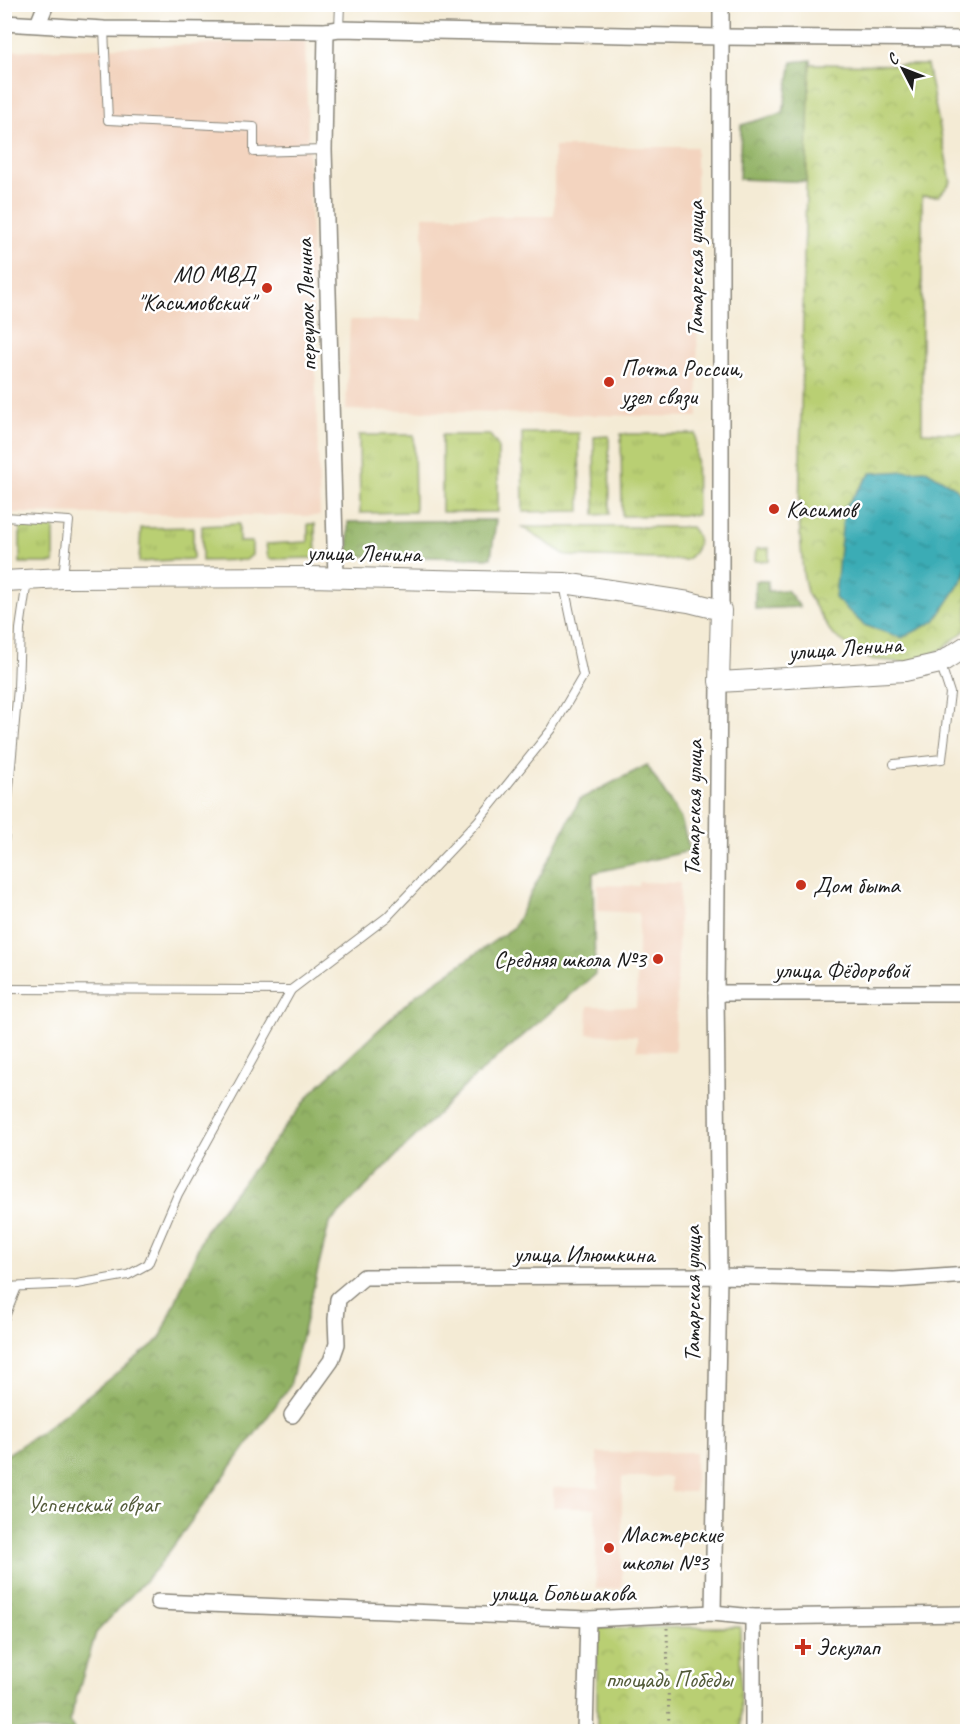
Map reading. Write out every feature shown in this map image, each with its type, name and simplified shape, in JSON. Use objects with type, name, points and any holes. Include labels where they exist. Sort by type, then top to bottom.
[{"type":"street","points":[[38,24],[46,4]]},
{"type":"street","name":"Татарская улица","points":[[713,1613],[719,1276],[716,993],[721,610],[721,4]]},
{"type":"street","points":[[4,23],[104,29],[968,39]]},
{"type":"street","name":"переулок Ленина","points":[[333,30],[324,150],[336,578]]},
{"type":"street","name":"улица Ленина","points":[[4,581],[63,578],[336,578],[564,583],[689,602],[721,610]]},
{"type":"street","name":"улица Ленина","points":[[720,682],[905,671],[940,663],[968,645]]},
{"type":"street","name":"улица Фёдоровой","points":[[716,993],[968,993]]},
{"type":"street","name":"улица Илюшкина","points":[[292,1415],[331,1361],[337,1344],[338,1299],[364,1277],[719,1276],[894,1280],[968,1275]]},
{"type":"street","name":"улица Большакова","points":[[158,1602],[588,1619],[713,1613],[753,1617],[968,1614]]},
{"type":"street","points":[[753,1617],[753,1731]]},
{"type":"street","points":[[585,1731],[588,1619]]},
{"type":"lane","points":[[333,30],[340,4]]},
{"type":"lane","points":[[104,29],[108,120],[254,127],[254,152],[324,150]]},
{"type":"lane","points":[[4,517],[69,521],[63,578]]},
{"type":"lane","points":[[4,843],[18,688],[20,629],[27,579]]},
{"type":"lane","points":[[4,1287],[77,1284],[128,1275],[148,1264],[178,1194],[291,990],[387,917],[478,821],[552,729],[583,676],[564,583]]},
{"type":"lane","points":[[894,764],[942,759],[950,693],[940,663]]},
{"type":"lane","points":[[4,990],[291,990]]},
{"type":"lane","points":[[4,1319],[16,1287]]},
{"type":"path","points":[[666,1614],[669,1731]]},
{"type":"shaded area","points":[[305,41],[320,516],[5,513],[4,51]]},
{"type":"shaded area","points":[[554,147],[696,147],[698,417],[346,410],[350,320],[423,320],[423,216],[554,216]]},
{"type":"shaded area","name":"Средняя школа №3","points":[[640,882],[680,883],[675,1051],[637,1050],[637,1036],[587,1034],[588,1006],[636,1007],[639,913],[598,911],[598,885],[639,886]]},
{"type":"shaded area","name":"Мастерские школы №3","points":[[695,1452],[695,1492],[671,1492],[670,1477],[622,1477],[622,1589],[596,1589],[595,1508],[553,1508],[553,1488],[598,1487],[597,1453]]},
{"type":"green space","points":[[811,60],[812,182],[739,179],[741,125],[783,113],[792,62]]},
{"type":"green space","points":[[810,64],[927,65],[951,182],[939,196],[922,196],[922,432],[967,434],[967,629],[941,650],[909,663],[869,659],[832,634],[807,593],[803,573],[799,520]]},
{"type":"green space","points":[[522,433],[579,433],[580,511],[523,512]]},
{"type":"green space","points":[[621,434],[696,434],[697,515],[622,516]]},
{"type":"green space","points":[[359,435],[414,435],[415,512],[360,513]]},
{"type":"green space","points":[[442,435],[490,435],[498,446],[498,512],[442,512]]},
{"type":"green space","points":[[609,436],[610,514],[595,515],[594,437]]},
{"type":"green space","points":[[496,520],[491,558],[349,556],[348,522]]},
{"type":"green space","points":[[20,523],[49,524],[54,528],[54,563],[20,563]]},
{"type":"green space","points":[[239,524],[239,542],[252,542],[252,555],[246,560],[202,561],[202,526]]},
{"type":"green space","points":[[308,524],[315,524],[316,558],[271,559],[268,557],[266,544],[308,542]]},
{"type":"green space","points":[[193,527],[193,559],[139,562],[141,528]]},
{"type":"green space","points":[[522,527],[691,527],[697,536],[698,545],[694,553],[686,560],[567,556]]},
{"type":"green space","points":[[769,548],[769,561],[755,561],[756,549]]},
{"type":"green space","points":[[755,581],[768,581],[768,591],[787,590],[800,607],[755,609]]},
{"type":"green space","name":"Успенский овраг","points":[[647,765],[681,819],[690,851],[593,873],[595,974],[469,1082],[329,1224],[290,1386],[158,1567],[96,1633],[69,1722],[76,1731],[5,1731],[5,1456],[41,1432],[160,1339],[205,1231],[313,1091],[416,995],[513,928],[580,799]]},
{"type":"green space","name":"площадь Победы","points":[[740,1627],[741,1731],[597,1731],[597,1628]]},
{"type":"water","points":[[926,470],[956,488],[967,501],[968,543],[965,576],[935,621],[902,638],[864,625],[835,598],[844,508],[871,473]]},
{"type":"place","name":"МО МВД \"Касимовский\"","points":[[267,288]]},
{"type":"place","name":"Почта России, узел связи","points":[[609,382]]},
{"type":"place","name":"Касимов","points":[[774,509]]},
{"type":"place","name":"Дом быта","points":[[801,885]]},
{"type":"place","name":"Средняя школа №3","points":[[658,959]]},
{"type":"place","name":"Мастерские школы №3","points":[[609,1548]]},
{"type":"place","name":"Эскулап","points":[[803,1647]]}]
